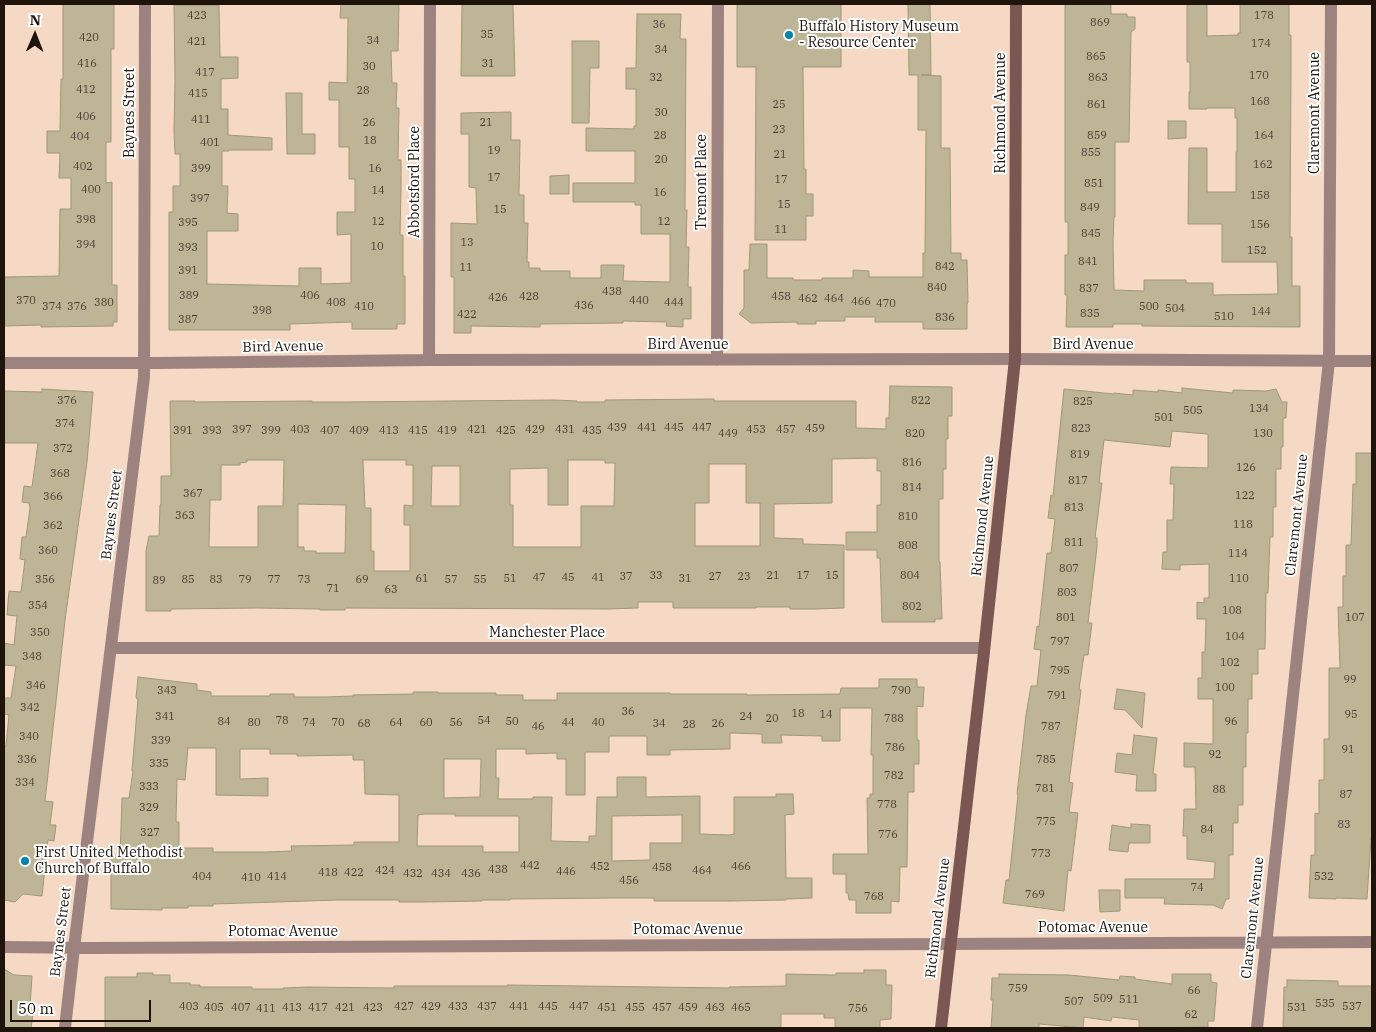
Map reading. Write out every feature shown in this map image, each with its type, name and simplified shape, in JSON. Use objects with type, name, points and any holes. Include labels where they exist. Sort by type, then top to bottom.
[{"type":"street","name":"Baynes Street","points":[[65,1028],[144,377],[145,4]]},
{"type":"street","name":"Abbotsford Place","points":[[430,4],[430,360]]},
{"type":"street","name":"Tremont Place","points":[[717,360],[718,4]]},
{"type":"street","name":"Richmond Avenue","points":[[941,1028],[1015,359],[1016,4]]},
{"type":"street","name":"Claremont Avenue","points":[[1257,1028],[1329,361],[1331,4]]},
{"type":"street","name":"Bird Avenue","points":[[4,363],[1015,359],[1372,361]]},
{"type":"street","name":"Manchester Place","points":[[111,648],[984,648]]},
{"type":"street","name":"Potomac Avenue","points":[[4,947],[1372,942]]},
{"type":"building","points":[[63,4],[114,4],[114,49],[111,49],[111,142],[106,142],[106,183],[112,182],[112,285],[117,285],[117,322],[113,322],[113,326],[4,326],[4,277],[59,276],[60,209],[71,209],[71,178],[59,178],[60,153],[47,153],[47,131],[60,131],[61,79],[63,79]]},
{"type":"building","points":[[341,4],[399,4],[398,51],[391,51],[392,83],[397,83],[396,108],[399,108],[398,160],[401,160],[400,235],[403,235],[405,324],[397,324],[397,329],[352,329],[352,322],[290,324],[290,330],[169,330],[169,212],[173,212],[173,186],[180,186],[180,154],[175,154],[174,131],[174,5],[219,5],[220,57],[238,57],[238,78],[221,79],[221,109],[228,109],[228,135],[272,138],[272,150],[222,151],[222,186],[228,186],[227,213],[238,214],[238,231],[207,231],[207,284],[299,286],[299,268],[321,268],[321,284],[351,283],[351,234],[337,235],[337,212],[355,212],[355,179],[349,179],[349,147],[339,147],[339,100],[329,100],[329,82],[347,83],[348,18],[340,18]]},
{"type":"building","points":[[462,4],[513,4],[515,76],[461,76]]},
{"type":"building","points":[[737,4],[841,4],[841,67],[803,67],[804,169],[806,169],[806,194],[813,194],[813,216],[806,216],[806,240],[755,240],[756,67],[737,67]]},
{"type":"building","points":[[908,4],[930,4],[931,75],[921,75],[941,76],[941,148],[950,148],[951,253],[961,253],[961,260],[967,260],[967,329],[923,329],[923,322],[875,322],[875,317],[845,317],[845,321],[816,321],[816,324],[797,324],[797,322],[751,323],[739,314],[744,308],[744,270],[749,270],[750,244],[767,244],[767,278],[822,280],[822,278],[853,278],[853,270],[869,271],[869,277],[923,277],[923,253],[925,253],[926,130],[918,130],[918,75],[909,75]]},
{"type":"building","points":[[1065,4],[1111,4],[1111,14],[1127,14],[1127,17],[1135,17],[1135,29],[1131,32],[1129,142],[1115,142],[1114,290],[1144,291],[1144,280],[1186,280],[1186,283],[1213,283],[1213,295],[1278,294],[1277,262],[1222,262],[1222,224],[1188,224],[1189,148],[1207,148],[1207,192],[1236,192],[1237,118],[1235,118],[1235,108],[1189,109],[1190,62],[1187,62],[1187,4],[1207,4],[1207,36],[1238,35],[1240,33],[1240,4],[1289,4],[1289,35],[1291,35],[1290,237],[1292,237],[1292,286],[1300,286],[1300,327],[1142,326],[1142,324],[1113,324],[1113,327],[1066,327],[1065,255],[1068,255],[1068,222],[1065,222]]},
{"type":"building","points":[[637,14],[681,14],[680,39],[686,39],[685,210],[687,210],[686,247],[689,247],[688,287],[691,287],[691,319],[683,319],[683,327],[666,326],[667,322],[623,321],[623,323],[540,324],[540,327],[471,326],[471,333],[454,333],[454,277],[451,277],[451,223],[477,224],[476,188],[469,187],[469,134],[461,134],[461,113],[511,112],[511,140],[520,140],[519,195],[524,195],[524,223],[528,223],[527,262],[529,262],[529,268],[540,268],[540,271],[570,271],[570,278],[601,278],[601,265],[624,265],[623,281],[670,282],[670,234],[641,234],[641,205],[635,205],[635,202],[573,202],[573,183],[635,183],[635,151],[586,151],[586,128],[634,129],[634,126],[636,126],[636,89],[626,89],[626,68],[636,68]]},
{"type":"building","points":[[572,41],[599,41],[599,68],[590,68],[589,123],[572,123]]},
{"type":"building","points":[[286,93],[302,93],[302,134],[315,134],[315,154],[287,154]]},
{"type":"building","points":[[1168,121],[1186,121],[1186,138],[1168,139]]},
{"type":"building","points":[[569,175],[569,194],[550,194],[550,176]]},
{"type":"building","points":[[890,386],[952,387],[952,416],[948,416],[946,469],[943,469],[943,499],[939,499],[939,562],[942,619],[935,619],[935,622],[882,622],[880,558],[877,558],[877,550],[846,550],[846,532],[877,532],[877,505],[881,505],[881,471],[877,471],[877,458],[832,459],[832,503],[774,504],[774,538],[803,539],[803,544],[844,545],[844,608],[673,608],[673,602],[638,602],[638,608],[609,609],[345,608],[345,610],[320,610],[257,608],[146,611],[146,551],[149,536],[159,536],[161,476],[171,476],[170,401],[554,400],[605,402],[605,400],[714,399],[714,401],[856,401],[856,428],[886,429],[886,418],[889,418]],"holes":[[[247,460],[284,460],[283,506],[258,506],[258,547],[209,547],[210,500],[221,500],[221,465],[240,465],[240,463],[247,462]],[[363,460],[406,460],[406,465],[413,465],[413,506],[404,505],[404,525],[410,525],[410,571],[374,571],[374,551],[371,551],[371,508],[365,508]],[[568,460],[605,460],[605,463],[615,463],[614,506],[581,506],[581,547],[513,547],[513,505],[510,505],[510,469],[548,468],[548,505],[568,505]],[[709,464],[746,464],[746,503],[760,503],[760,546],[695,546],[695,503],[709,503]],[[432,466],[460,466],[460,506],[431,506]],[[298,504],[346,505],[345,553],[316,553],[316,551],[304,551],[304,547],[298,547]]]},
{"type":"building","points":[[1182,388],[1233,393],[1233,390],[1266,391],[1276,389],[1282,402],[1287,402],[1286,418],[1283,418],[1281,469],[1276,469],[1276,507],[1273,507],[1273,537],[1270,537],[1268,593],[1266,593],[1265,649],[1258,649],[1258,674],[1252,674],[1252,699],[1248,699],[1246,767],[1243,767],[1243,805],[1238,805],[1238,823],[1233,823],[1233,855],[1229,855],[1229,899],[1226,899],[1222,909],[1213,905],[1164,904],[1165,898],[1125,898],[1125,879],[1214,879],[1215,862],[1187,859],[1187,836],[1183,836],[1184,809],[1196,809],[1195,767],[1184,767],[1184,743],[1213,744],[1213,699],[1198,699],[1198,678],[1202,678],[1202,652],[1205,652],[1206,619],[1197,619],[1197,602],[1204,603],[1204,598],[1209,598],[1209,564],[1180,565],[1180,570],[1162,569],[1163,552],[1167,552],[1167,520],[1173,520],[1174,484],[1170,484],[1171,467],[1208,468],[1208,434],[1172,431],[1170,447],[1104,440],[1099,483],[1102,483],[1095,538],[1097,538],[1097,547],[1088,623],[1092,623],[1088,655],[1084,655],[1079,689],[1081,690],[1069,782],[1073,783],[1069,812],[1078,813],[1071,871],[1068,870],[1064,911],[1003,903],[1006,880],[1009,880],[1026,715],[1031,686],[1037,686],[1041,650],[1034,649],[1037,626],[1039,627],[1047,553],[1051,553],[1055,519],[1048,518],[1051,495],[1053,496],[1064,389],[1133,395],[1133,390],[1158,392],[1158,390],[1182,393]]},
{"type":"building","points":[[42,389],[93,392],[87,462],[65,620],[45,801],[53,802],[50,825],[56,825],[54,841],[48,840],[42,896],[23,894],[15,902],[4,900],[4,746],[6,746],[9,715],[4,714],[4,698],[11,698],[16,666],[4,665],[4,643],[14,645],[17,616],[7,615],[9,591],[21,592],[25,560],[20,559],[22,537],[26,537],[30,508],[29,503],[22,502],[24,486],[32,487],[38,443],[4,443],[4,391],[42,392]]},
{"type":"building","points":[[1356,453],[1372,453],[1372,838],[1367,899],[1309,898],[1311,855],[1315,855],[1315,813],[1319,814],[1319,780],[1324,780],[1324,739],[1329,739],[1329,668],[1340,668],[1338,607],[1343,607],[1346,545],[1351,545],[1353,484],[1356,484]]},
{"type":"building","points":[[138,677],[197,684],[197,690],[211,692],[211,696],[294,694],[294,697],[326,697],[438,692],[523,695],[523,700],[557,700],[557,693],[840,694],[841,688],[879,688],[879,679],[917,679],[917,687],[924,687],[923,707],[917,706],[919,764],[914,764],[914,792],[908,792],[907,867],[900,867],[899,902],[891,901],[891,913],[856,913],[856,900],[849,900],[848,893],[846,893],[846,874],[833,874],[833,854],[868,854],[867,798],[870,798],[870,794],[873,794],[873,755],[871,755],[872,708],[840,708],[840,741],[822,741],[822,736],[781,735],[782,743],[762,743],[762,734],[730,733],[730,749],[670,750],[670,755],[647,755],[647,736],[609,736],[609,752],[585,752],[585,795],[566,795],[566,759],[557,759],[557,753],[526,754],[526,749],[496,749],[496,778],[499,778],[498,799],[552,797],[551,841],[589,842],[589,836],[596,836],[597,797],[617,797],[617,777],[646,777],[646,797],[700,796],[700,834],[734,834],[734,797],[776,797],[776,794],[793,794],[794,814],[785,815],[786,878],[812,878],[812,898],[729,901],[654,901],[654,898],[510,899],[426,902],[339,900],[213,904],[213,906],[188,906],[188,908],[162,908],[162,910],[111,909],[111,856],[120,856],[122,798],[129,798],[133,771],[138,699],[136,698]],"holes":[[[188,748],[216,748],[216,795],[268,796],[268,778],[240,779],[240,749],[270,749],[270,754],[297,754],[297,756],[353,755],[353,760],[364,760],[365,794],[399,795],[399,842],[354,842],[354,845],[291,846],[292,851],[266,852],[213,852],[213,848],[179,848],[179,822],[176,822],[177,779],[185,780]],[[444,759],[481,759],[480,797],[444,798]],[[418,815],[519,816],[519,852],[483,852],[483,846],[417,846]],[[682,815],[682,843],[650,843],[650,860],[612,861],[612,816]]]},
{"type":"building","points":[[1117,689],[1145,693],[1142,728],[1125,710],[1114,709]]},
{"type":"building","points":[[1134,735],[1157,738],[1153,774],[1156,774],[1156,791],[1136,791],[1137,775],[1115,772],[1117,753],[1132,755]]},
{"type":"building","points":[[1131,824],[1150,825],[1150,843],[1129,843],[1128,852],[1109,850],[1112,825],[1131,828]]},
{"type":"building","points":[[1099,890],[1120,890],[1120,911],[1100,912]]},
{"type":"building","points":[[4,969],[14,975],[32,976],[30,1007],[34,1008],[31,1028],[4,1028]]},
{"type":"building","points":[[864,970],[886,970],[886,985],[892,985],[891,1019],[880,1020],[880,1028],[835,1028],[835,1018],[824,1018],[824,1014],[781,1014],[781,1028],[105,1028],[105,977],[137,977],[137,973],[170,975],[170,983],[190,983],[190,985],[200,985],[200,987],[252,987],[252,989],[507,985],[729,988],[786,986],[786,974],[836,975],[836,973],[864,973]]},
{"type":"building","points":[[999,974],[1069,975],[1119,980],[1120,976],[1172,984],[1172,974],[1211,974],[1211,982],[1217,983],[1214,1021],[1208,1021],[1208,1027],[1139,1028],[1139,1020],[1112,1017],[1111,1021],[1084,1017],[1083,1028],[1039,1024],[1039,1028],[991,1028],[992,978],[999,978]]},
{"type":"building","points":[[1287,980],[1338,981],[1338,986],[1372,986],[1372,1028],[1283,1028],[1284,987],[1287,987]]},
{"type":"place","name":"Buffalo History Museum - Resource Center","points":[[789,35]]},
{"type":"place","name":"First United Methodist Church of Buffalo","points":[[25,861]]}]
